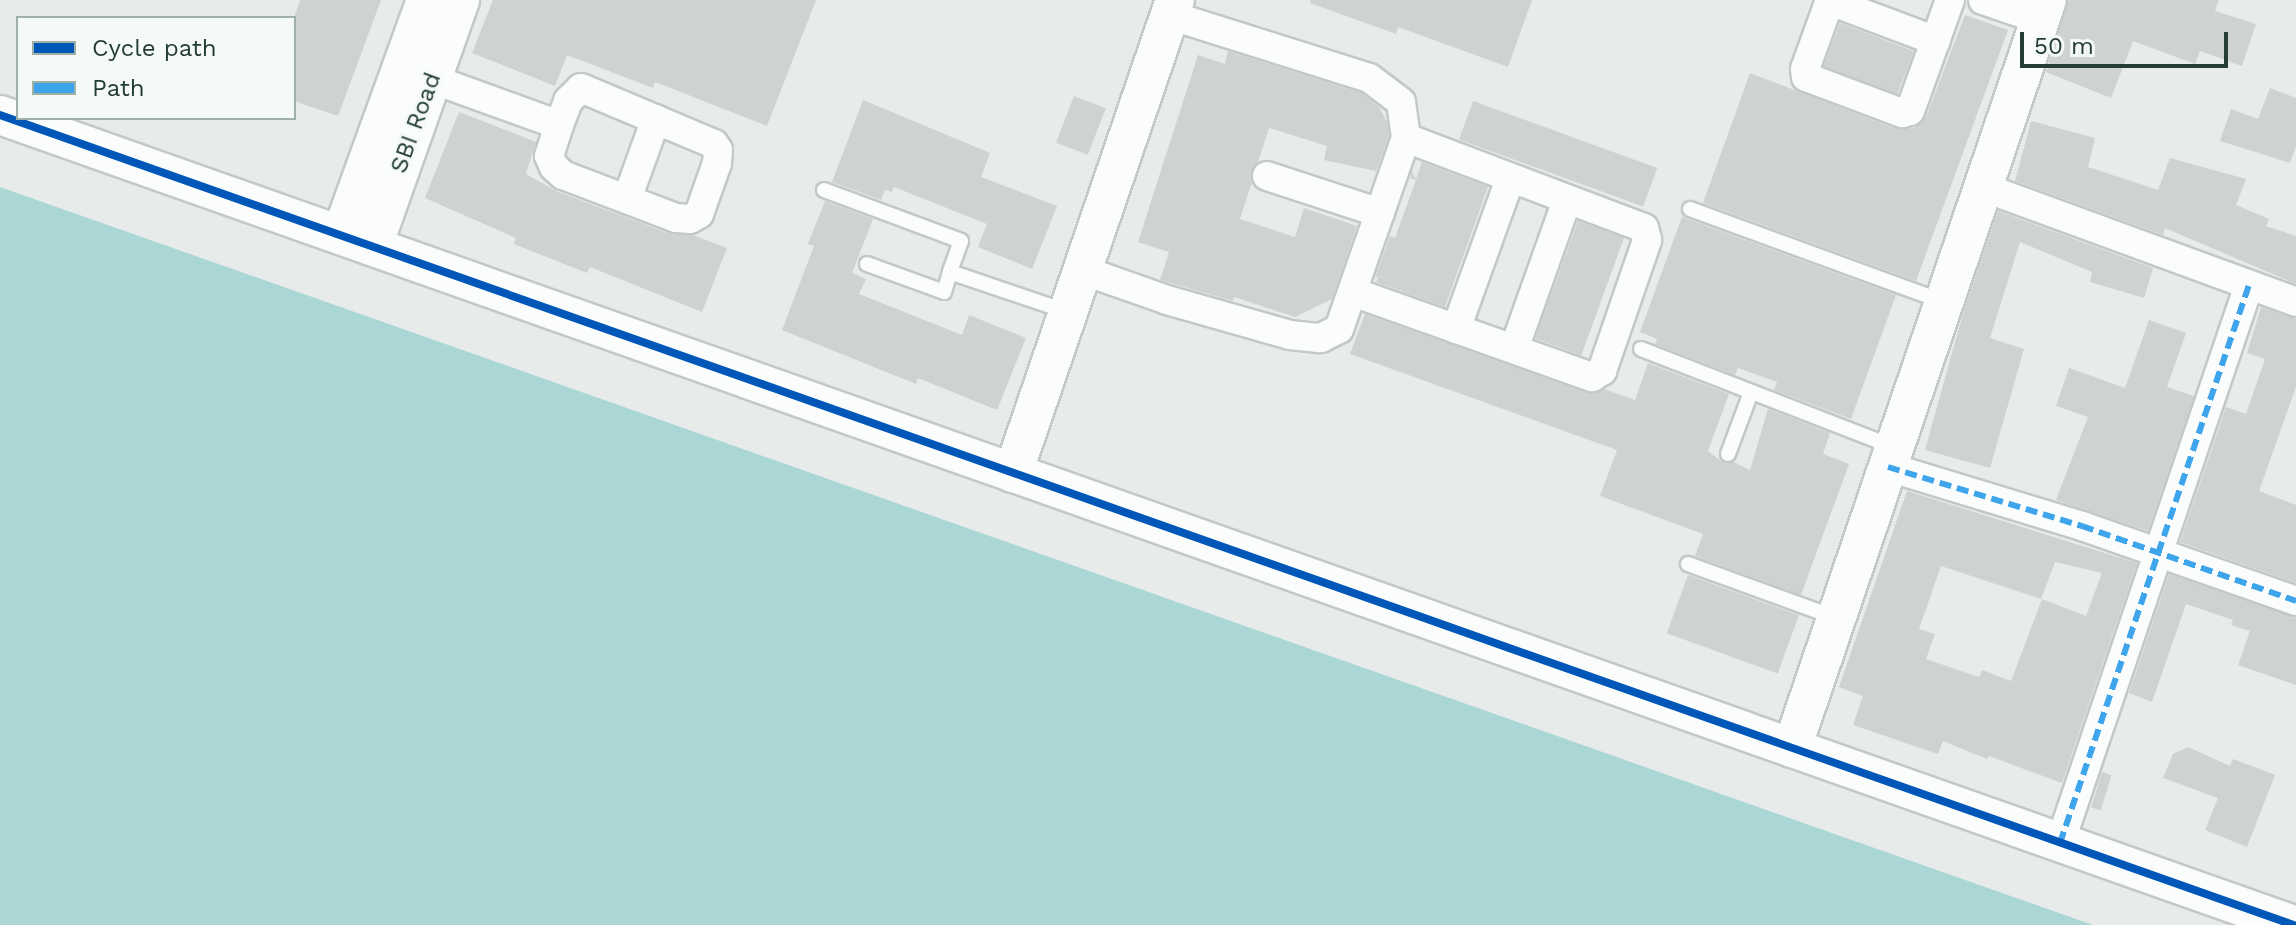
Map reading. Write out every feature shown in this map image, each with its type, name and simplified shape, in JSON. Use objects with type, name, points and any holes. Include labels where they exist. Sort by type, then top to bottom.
[{"type":"street","name":"SBI Road","points":[[357,240],[425,0]]},
{"type":"street","name":"SBI Road","points":[[357,240],[432,79],[460,0]]},
{"type":"street","points":[[1936,41],[1830,1],[1805,69],[1806,77],[1902,113],[1910,111],[1936,41],[1950,0]]},
{"type":"street","points":[[1792,748],[2044,10],[1983,0]]},
{"type":"street","points":[[1013,473],[1069,312],[1082,270],[1172,8],[1369,78],[1401,102],[1406,138],[1339,329],[1321,338],[1290,335],[1167,300],[1082,270]]},
{"type":"street","points":[[432,79],[559,125]]},
{"type":"street","points":[[581,88],[714,144],[718,150],[717,163],[699,214],[690,219],[676,218],[554,167],[549,156],[559,125],[568,101],[581,88]]},
{"type":"street","points":[[0,115],[2294,925]]},
{"type":"street","points":[[627,199],[656,119]]},
{"type":"street","points":[[1353,292],[1592,377],[1602,371],[1647,240],[1644,228],[1406,138]]},
{"type":"street","points":[[1267,176],[1380,213]]},
{"type":"street","points":[[1456,329],[1510,179]]},
{"type":"street","points":[[1985,188],[2296,302]]},
{"type":"street","points":[[1514,349],[1567,200]]},
{"type":"street","points":[[2060,843],[2249,285]]},
{"type":"street","points":[[1891,457],[2296,601]]},
{"type":"lane","points":[[824,190],[961,241],[944,292],[867,264]]},
{"type":"lane","points":[[1690,209],[1945,302]]},
{"type":"lane","points":[[950,272],[1069,312]]},
{"type":"lane","points":[[1641,349],[1751,392],[1891,457]]},
{"type":"lane","points":[[1728,454],[1751,392]]},
{"type":"lane","points":[[1688,564],[1836,618]]},
{"type":"water","points":[[0,187],[2093,925],[0,925]]},
{"type":"building","points":[[300,0],[381,0],[338,116],[296,102],[295,16]]},
{"type":"building","points":[[493,0],[816,0],[767,126],[655,82],[653,88],[567,55],[555,86],[472,53]]},
{"type":"building","points":[[1310,0],[1532,0],[1508,67],[1398,27],[1396,34],[1310,3]]},
{"type":"building","points":[[2068,0],[2219,0],[2215,11],[2256,24],[2242,66],[2200,51],[2195,64],[2133,41],[2111,98],[2046,72]]},
{"type":"building","points":[[1965,15],[2008,30],[1916,281],[1703,203],[1750,73],[1896,129],[1914,128],[1926,117]]},
{"type":"building","points":[[1840,23],[1914,51],[1897,94],[1824,66]]},
{"type":"building","points":[[1228,51],[1361,93],[1379,107],[1387,122],[1389,136],[1376,171],[1324,160],[1327,146],[1269,128],[1258,162],[1251,171],[1252,182],[1240,219],[1295,237],[1304,208],[1357,226],[1332,299],[1295,317],[1234,297],[1233,301],[1160,280],[1169,252],[1138,242],[1198,55],[1225,64]]},
{"type":"building","points":[[2270,88],[2296,98],[2296,146],[2290,163],[2220,141],[2231,109],[2258,119]]},
{"type":"building","points":[[1074,96],[1106,108],[1088,155],[1056,143]]},
{"type":"building","points":[[863,100],[990,153],[981,177],[1057,206],[1032,269],[978,247],[987,224],[894,187],[892,192],[885,190],[881,200],[832,182]]},
{"type":"building","points":[[1473,101],[1657,168],[1643,207],[1459,140]]},
{"type":"building","points":[[459,112],[536,142],[526,174],[556,191],[670,234],[693,235],[727,248],[702,312],[590,267],[587,273],[514,244],[516,238],[425,198]]},
{"type":"building","points":[[2031,121],[2095,138],[2088,167],[2158,190],[2170,158],[2246,179],[2236,205],[2269,219],[2266,226],[2296,236],[2296,284],[2165,228],[2163,235],[2015,181]]},
{"type":"building","points":[[1422,162],[1488,187],[1445,307],[1376,282],[1379,276],[1375,278],[1390,236],[1395,238],[1416,180],[1410,178],[1412,171],[1416,179]]},
{"type":"building","points":[[825,201],[873,219],[852,273],[866,279],[859,294],[962,335],[969,315],[1026,338],[997,410],[918,378],[916,384],[782,330],[814,246],[808,244]]},
{"type":"building","points":[[1998,211],[2153,268],[2144,298],[2090,282],[2092,272],[2020,242],[1990,338],[2024,349],[1990,468],[1925,450],[1962,317]]},
{"type":"building","points":[[1682,217],[1896,295],[1851,419],[1774,390],[1777,382],[1738,368],[1735,375],[1655,344],[1657,339],[1640,332]]},
{"type":"building","points":[[1578,221],[1624,238],[1581,355],[1535,338]]},
{"type":"building","points":[[2261,307],[2296,319],[2296,387],[2259,491],[2296,505],[2296,583],[2180,542],[2226,407],[2246,414],[2265,359],[2247,353]]},
{"type":"building","points":[[1365,314],[1587,393],[1604,389],[1635,400],[1648,363],[1729,394],[1708,451],[1724,463],[1733,462],[1750,470],[1768,409],[1830,433],[1823,454],[1849,464],[1801,595],[1695,556],[1703,534],[1600,496],[1617,450],[1350,354]]},
{"type":"building","points":[[2149,320],[2186,333],[2167,387],[2194,396],[2148,531],[2056,500],[2088,417],[2056,406],[2069,368],[2125,388]]},
{"type":"building","points":[[1907,491],[2137,563],[2062,783],[1943,741],[1938,754],[1853,725],[1863,696],[1839,687]],"holes":[[[2055,562],[2102,573],[2086,616],[2042,599],[2011,681],[1982,670],[1979,677],[1926,659],[1935,634],[1919,629],[1941,566],[2041,599]]]},
{"type":"building","points":[[2169,574],[2296,618],[2296,685],[2238,665],[2250,631],[2231,625],[2233,620],[2186,604],[2152,702],[2129,693]]},
{"type":"building","points":[[1688,575],[1799,615],[1778,674],[1667,633]]},
{"type":"building","points":[[2188,747],[2230,766],[2233,759],[2275,775],[2247,847],[2205,830],[2218,798],[2163,778],[2173,754]]},
{"type":"building","points":[[2102,772],[2112,775],[2101,810],[2091,807]]},
{"type":"marked path","points":[[2060,843],[2249,285]]},
{"type":"marked path","points":[[1888,467],[2082,526],[2296,601]]},
{"type":"cycle path","points":[[0,115],[2294,925]]}]
